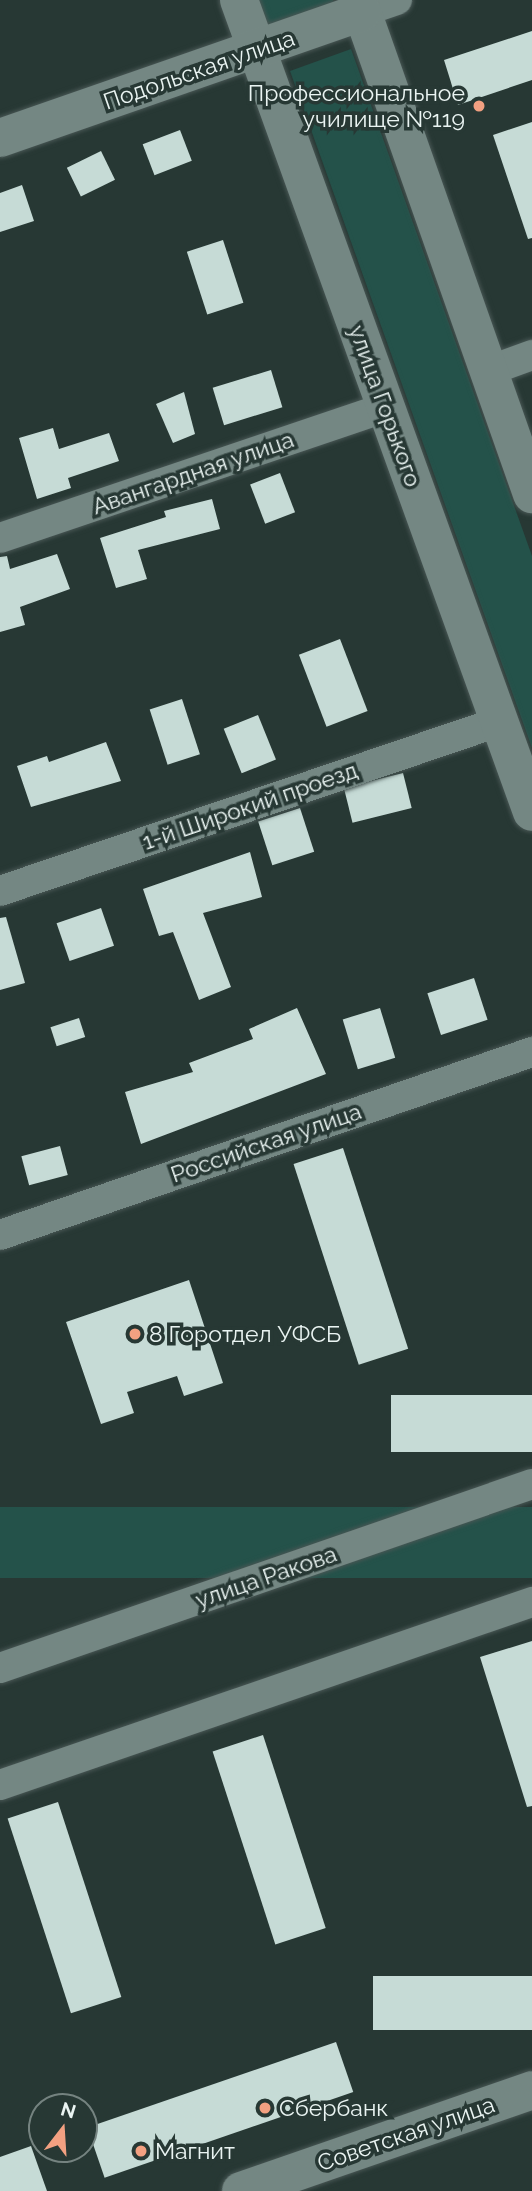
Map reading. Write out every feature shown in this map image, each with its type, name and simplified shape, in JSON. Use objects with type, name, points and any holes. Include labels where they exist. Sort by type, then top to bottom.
[{"type":"street","name":"улица Горького","points":[[239,0],[532,812]]},
{"type":"street","name":"Подольская улица","points":[[0,138],[258,50],[372,4]]},
{"type":"street","points":[[372,4],[488,371],[532,494]]},
{"type":"street","points":[[488,371],[532,355]]},
{"type":"street","name":"Авангардная улица","points":[[0,538],[386,407]]},
{"type":"street","name":"1-й Широкий проезд","points":[[0,891],[500,721]]},
{"type":"street","name":"Российская улица","points":[[0,1235],[532,1052]]},
{"type":"street","name":"улица Ракова","points":[[0,1668],[532,1485]]},
{"type":"street","points":[[0,1785],[532,1602]]},
{"type":"street","name":"Советская улица","points":[[241,2191],[532,2090]]},
{"type":"green space","points":[[259,0],[333,0],[336,8],[271,33]]},
{"type":"green space","points":[[351,49],[532,556],[532,748],[290,71]]},
{"type":"green space","points":[[0,1507],[532,1507],[532,1578],[0,1578]]},
{"type":"building","points":[[532,31],[532,80],[458,105],[444,60]]},
{"type":"building","points":[[532,122],[532,238],[528,239],[493,135]]},
{"type":"building","points":[[180,130],[192,161],[154,175],[143,144]]},
{"type":"building","points":[[101,151],[115,180],[81,196],[67,168]]},
{"type":"building","points":[[22,185],[34,221],[0,232],[0,193]]},
{"type":"building","points":[[223,240],[243,303],[207,315],[187,252]]},
{"type":"building","points":[[271,370],[282,407],[224,425],[213,388]]},
{"type":"building","points":[[184,392],[195,434],[173,443],[156,404]]},
{"type":"building","points":[[53,428],[59,449],[109,433],[119,461],[68,478],[71,488],[37,499],[19,438]]},
{"type":"building","points":[[280,473],[295,512],[265,524],[250,484]]},
{"type":"building","points":[[212,499],[220,529],[138,550],[147,579],[116,588],[100,538],[166,517],[164,511]]},
{"type":"building","points":[[57,554],[70,589],[20,607],[25,625],[0,632],[0,557],[7,556],[10,569]]},
{"type":"building","points":[[340,639],[368,711],[327,727],[299,655]]},
{"type":"building","points":[[182,699],[200,754],[168,765],[150,710]]},
{"type":"building","points":[[258,715],[276,760],[242,773],[224,729]]},
{"type":"building","points":[[106,742],[121,781],[31,807],[17,766],[47,756],[49,762]]},
{"type":"building","points":[[403,773],[412,808],[353,823],[344,788]]},
{"type":"building","points":[[300,808],[314,852],[272,865],[258,822]]},
{"type":"building","points":[[250,852],[262,897],[203,913],[231,987],[199,1000],[173,932],[159,936],[143,889]]},
{"type":"building","points":[[101,908],[114,946],[70,961],[57,923]]},
{"type":"building","points":[[6,917],[25,983],[0,990],[0,918]]},
{"type":"building","points":[[474,978],[488,1020],[441,1035],[427,993]]},
{"type":"building","points":[[297,1008],[326,1074],[141,1144],[125,1092],[193,1072],[189,1063],[253,1039],[249,1029]]},
{"type":"building","points":[[380,1008],[395,1058],[358,1069],[343,1019]]},
{"type":"building","points":[[79,1018],[85,1037],[57,1046],[50,1027]]},
{"type":"building","points":[[60,1146],[68,1175],[29,1185],[21,1156]]},
{"type":"building","points":[[343,1148],[408,1349],[359,1365],[294,1164]]},
{"type":"building","points":[[189,1280],[223,1383],[184,1396],[177,1376],[127,1392],[134,1413],[101,1424],[66,1322]]},
{"type":"building","points":[[391,1395],[532,1395],[532,1452],[391,1452]]},
{"type":"building","points":[[532,1641],[532,1806],[527,1807],[480,1657]]},
{"type":"building","points":[[263,1735],[326,1928],[275,1944],[213,1751]]},
{"type":"building","points":[[58,1802],[121,1997],[71,2013],[8,1818]]},
{"type":"building","points":[[373,1976],[532,1976],[532,2030],[373,2030]]},
{"type":"building","points":[[336,2042],[353,2092],[105,2178],[98,2159],[98,2124]]},
{"type":"building","points":[[28,2147],[28,2163],[37,2163],[47,2191],[0,2191],[0,2157]]},
{"type":"place","name":"Профессиональное училище №119","points":[[479,106]]},
{"type":"place","name":"8 Горотдел УФСБ","points":[[135,1334]]},
{"type":"place","name":"Сбербанк","points":[[265,2108]]},
{"type":"place","name":"Магнит","points":[[141,2151]]}]
